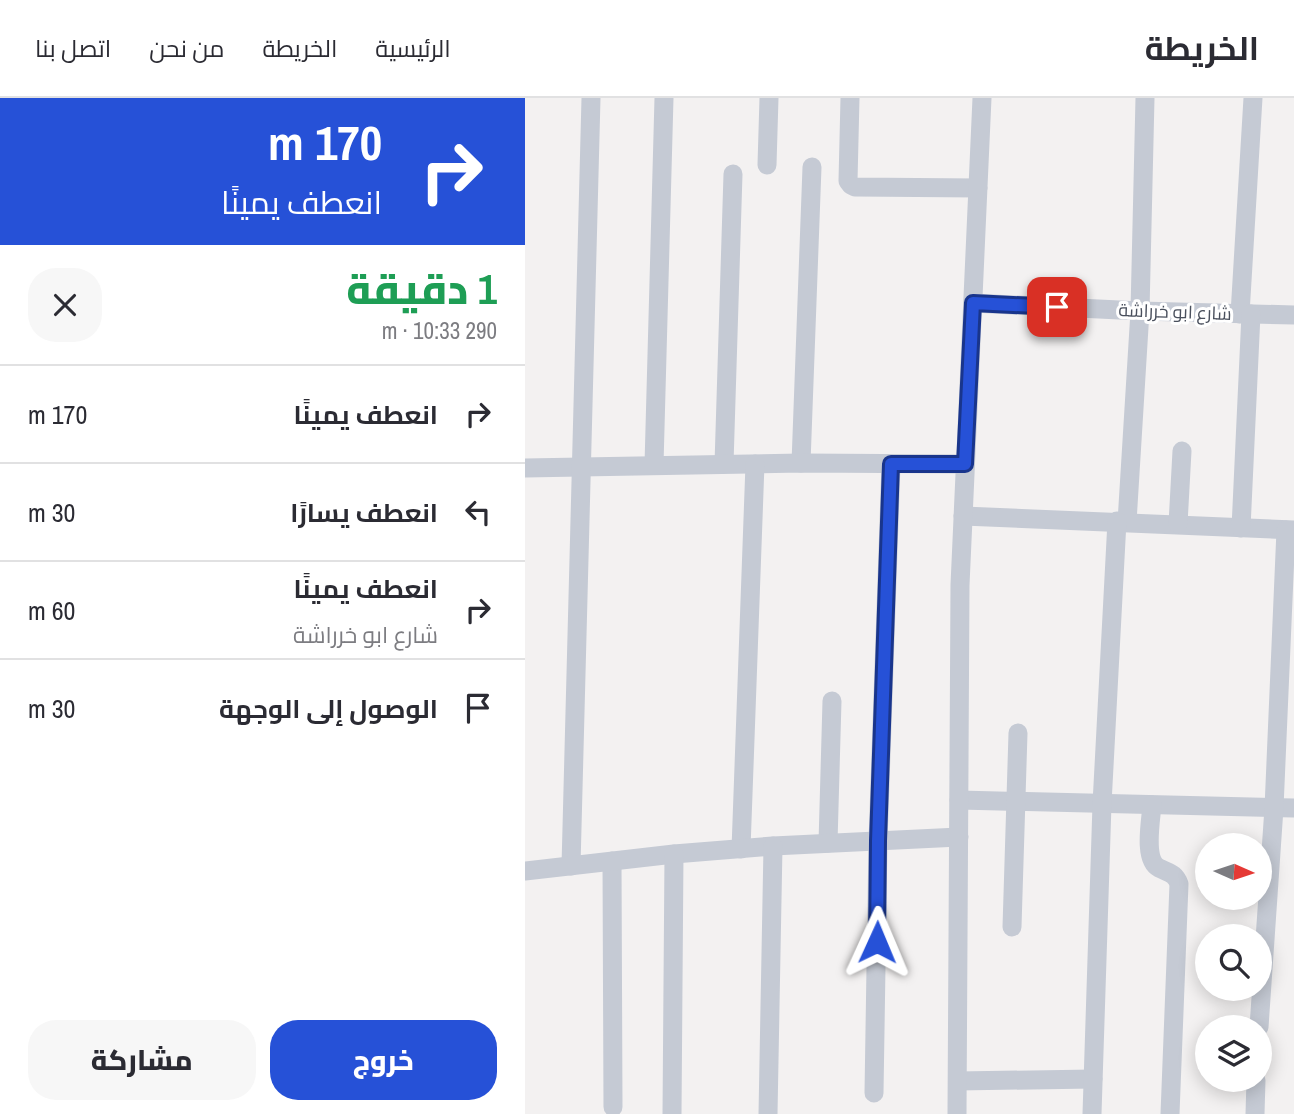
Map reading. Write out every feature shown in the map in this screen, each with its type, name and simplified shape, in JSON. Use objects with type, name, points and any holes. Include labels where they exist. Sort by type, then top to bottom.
[{"type":"street","points":[[571,866],[591,98]]},
{"type":"street","points":[[654,465],[664,98]]},
{"type":"street","points":[[767,165],[769,98]]},
{"type":"street","points":[[850,98],[848,181],[851,185],[978,188]]},
{"type":"street","points":[[957,1114],[960,585],[982,98]]},
{"type":"street","points":[[1092,1114],[1102,804],[1140,311],[1145,98]]},
{"type":"street","points":[[1241,528],[1253,98]]},
{"type":"street","points":[[800,463],[812,167]]},
{"type":"street","points":[[724,464],[733,174]]},
{"type":"street","name":"شارع ابو خرراشة","points":[[973,303],[1294,316]]},
{"type":"street","points":[[1178,524],[1182,451]]},
{"type":"street","points":[[525,468],[800,463],[965,464]]},
{"type":"street","points":[[741,849],[755,464]]},
{"type":"street","points":[[874,1093],[878,841],[891,464]]},
{"type":"street","points":[[963,516],[1290,530],[1260,1015]]},
{"type":"street","points":[[828,843],[832,701]]},
{"type":"street","points":[[1012,927],[1018,733]]},
{"type":"street","points":[[959,800],[1294,808]]},
{"type":"street","points":[[1152,805],[1150,858],[1156,867],[1172,873],[1179,884],[1170,1114]]},
{"type":"street","points":[[525,871],[773,846],[959,837]]},
{"type":"street","points":[[768,1114],[773,846]]},
{"type":"street","points":[[672,1114],[674,854]]},
{"type":"street","points":[[612,861],[613,1107]]},
{"type":"street","points":[[958,1081],[1093,1079]]},
{"type":"street","points":[[1255,1114],[1256,1092]]},
{"type":"route","points":[[877,942],[891,464],[965,464],[973,303],[1057,307]]}]
